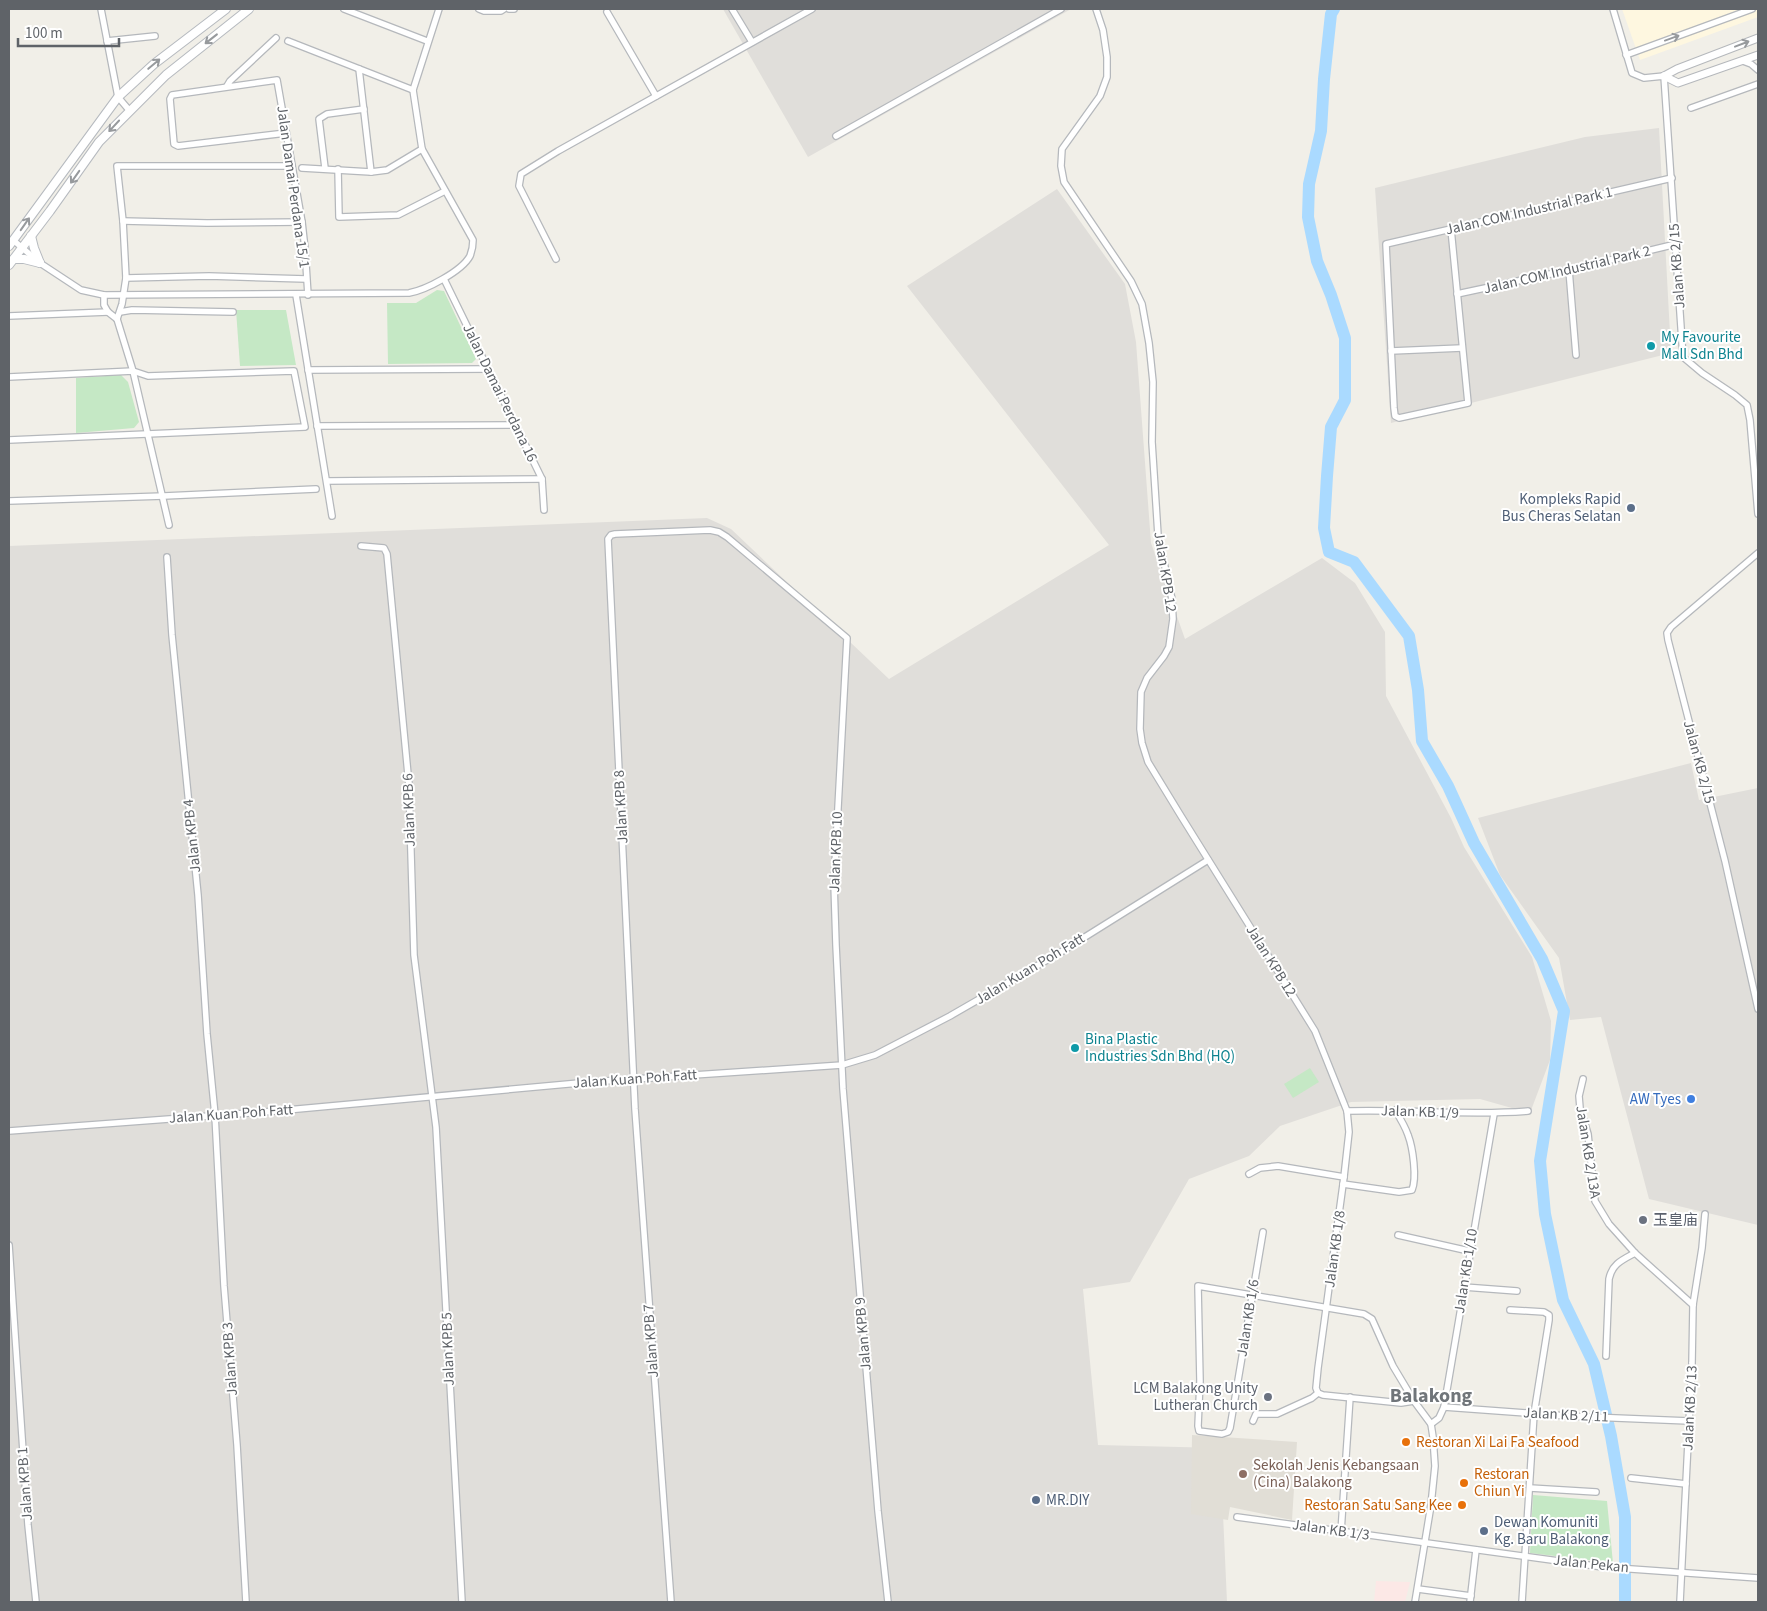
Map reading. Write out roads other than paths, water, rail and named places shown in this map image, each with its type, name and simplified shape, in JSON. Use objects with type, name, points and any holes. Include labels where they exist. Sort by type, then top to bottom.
[{"type":"main road","points":[[11,243],[118,97],[154,64],[226,9]]},
{"type":"main road","points":[[11,262],[99,142],[129,110],[166,75],[250,9]]},
{"type":"main road","points":[[31,236],[40,263]]},
{"type":"main road","points":[[11,262],[24,259],[40,263]]},
{"type":"street","points":[[101,9],[118,97],[129,110]]},
{"type":"street","points":[[344,9],[428,41]]},
{"type":"street","points":[[11,243],[23,248],[40,263],[81,290],[104,295],[409,293],[444,279],[469,257],[473,240],[422,149],[413,90],[439,9]]},
{"type":"street","points":[[479,9],[502,10]]},
{"type":"street","points":[[732,9],[752,42]]},
{"type":"street","points":[[556,258],[519,186],[521,174],[531,166],[812,9]]},
{"type":"street","points":[[836,136],[1061,9]]},
{"type":"street","name":"Jalan KPB 12","points":[[1096,9],[1103,30],[1108,77],[1100,96],[1062,149],[1061,166],[1064,182],[1131,281],[1142,304],[1146,322],[1153,382],[1152,442],[1158,535],[1172,599],[1173,620],[1169,647],[1147,678],[1141,692],[1142,743],[1148,762],[1316,1031],[1347,1111]]},
{"type":"street","points":[[1613,9],[1632,73],[1644,78],[1664,76],[1677,69],[1758,38]]},
{"type":"street","points":[[1626,55],[1752,9]]},
{"type":"street","points":[[607,12],[656,96]]},
{"type":"street","points":[[107,40],[155,36]]},
{"type":"street","points":[[276,38],[227,86],[172,95],[170,99],[174,144],[178,146],[286,133]]},
{"type":"street","points":[[288,41],[413,90]]},
{"type":"street","points":[[1664,76],[1678,82],[1758,54]]},
{"type":"street","points":[[1743,60],[1758,70]]},
{"type":"street","points":[[360,69],[371,172]]},
{"type":"street","name":"Jalan KB 2/15","points":[[1664,76],[1683,357],[1747,405],[1758,514]]},
{"type":"street","name":"Jalan Damai Perdana 15/1","points":[[227,86],[277,80],[302,222],[308,295]]},
{"type":"street","points":[[1691,108],[1758,84]]},
{"type":"street","points":[[325,168],[318,123],[327,114],[364,109]]},
{"type":"street","points":[[302,168],[371,172],[388,170],[422,149]]},
{"type":"street","points":[[117,319],[126,278],[123,221],[117,166],[292,166]]},
{"type":"street","points":[[338,169],[339,217],[398,215],[444,190]]},
{"type":"street","name":"Jalan COM Industrial Park 1","points":[[1391,351],[1386,244],[1672,178]]},
{"type":"street","points":[[123,221],[207,223],[302,222]]},
{"type":"street","points":[[1451,229],[1468,404],[1398,418],[1395,416],[1391,351],[1462,348]]},
{"type":"street","name":"Jalan COM Industrial Park 2","points":[[1457,294],[1569,270],[1676,244]]},
{"type":"street","points":[[1569,270],[1576,355]]},
{"type":"street","points":[[126,278],[209,276],[306,279]]},
{"type":"street","name":"Jalan Damai Perdana 16","points":[[444,279],[542,479],[544,510]]},
{"type":"street","points":[[104,295],[104,305],[108,312],[117,319],[134,371],[164,496],[169,525]]},
{"type":"street","points":[[296,295],[317,426],[328,481],[332,516]]},
{"type":"street","points":[[120,312],[132,310],[233,312]]},
{"type":"street","points":[[9,316],[108,312]]},
{"type":"street","points":[[308,370],[488,368]]},
{"type":"street","points":[[9,377],[134,371],[148,376],[294,371],[305,427],[9,440]]},
{"type":"street","points":[[317,426],[516,425]]},
{"type":"street","points":[[328,481],[542,479]]},
{"type":"street","points":[[9,501],[316,489]]},
{"type":"street","name":"Jalan KPB 10","points":[[611,535],[710,530],[719,532],[727,536],[847,638],[834,883],[842,1065]]},
{"type":"street","name":"Jalan KPB 8","points":[[611,535],[608,539],[634,1079]]},
{"type":"street","name":"Jalan KPB 6","points":[[361,546],[384,548],[387,554],[408,785],[414,955],[434,1096]]},
{"type":"street","name":"Jalan KB 2/15","points":[[1758,553],[1756,557],[1670,627],[1667,633],[1725,861],[1758,1009]]},
{"type":"street","name":"Jalan KPB 4","points":[[167,557],[173,644],[198,895],[207,1034],[216,1115]]},
{"type":"street","name":"Jalan Kuan Poh Fatt","points":[[9,1131],[634,1079],[842,1065],[875,1055],[956,1013],[1061,952],[1208,860]]},
{"type":"street","name":"Jalan KPB 9","points":[[842,1065],[874,1465],[888,1602]]},
{"type":"street","name":"Jalan KPB 7","points":[[634,1079],[638,1172],[671,1602]]},
{"type":"street","name":"Jalan KB 2/13A","points":[[1583,1079],[1580,1108],[1588,1134],[1595,1201],[1609,1224],[1634,1253],[1693,1305]]},
{"type":"street","name":"Jalan KPB 5","points":[[434,1096],[445,1263],[462,1602]]},
{"type":"street","points":[[1249,1174],[1260,1168],[1278,1166],[1399,1192],[1412,1190],[1414,1179],[1411,1146],[1408,1135],[1395,1110]]},
{"type":"street","name":"Jalan KB 1/9","points":[[1347,1111],[1395,1110],[1494,1114],[1528,1111]]},
{"type":"street","name":"Jalan KB 1/8","points":[[1317,1390],[1344,1180],[1349,1132],[1347,1111]]},
{"type":"street","name":"Jalan KB 1/10","points":[[1431,1424],[1439,1418],[1444,1407],[1469,1251],[1494,1114]]},
{"type":"street","name":"Jalan KPB 3","points":[[216,1115],[224,1286],[237,1445],[246,1602]]},
{"type":"street","name":"Jalan KB 2/13","points":[[1680,1602],[1693,1305],[1705,1214]]},
{"type":"street","name":"Jalan KB 1/6","points":[[1252,1295],[1198,1286],[1199,1431],[1222,1434],[1228,1432],[1230,1428],[1263,1232]]},
{"type":"street","points":[[1398,1235],[1469,1251]]},
{"type":"street","name":"Jalan KPB 1","points":[[9,1245],[28,1525],[36,1602]]},
{"type":"street","points":[[1606,1356],[1611,1269],[1634,1253]]},
{"type":"street","points":[[1464,1287],[1517,1292]]},
{"type":"street","points":[[1252,1295],[1364,1314],[1372,1319],[1393,1366],[1414,1401],[1431,1424],[1435,1466],[1426,1543],[1415,1602]]},
{"type":"street","points":[[1510,1310],[1544,1312],[1548,1314],[1549,1320],[1534,1414],[1522,1602]]},
{"type":"street","points":[[1252,1421],[1256,1414],[1277,1414],[1312,1398],[1317,1390],[1323,1395],[1401,1403],[1414,1401]]},
{"type":"street","points":[[1342,1532],[1350,1397]]},
{"type":"street","name":"Jalan KB 2/11","points":[[1444,1407],[1534,1414],[1689,1421]]},
{"type":"street","points":[[1631,1478],[1686,1484]]},
{"type":"street","points":[[1530,1488],[1596,1492]]},
{"type":"street","name":"Jalan KB 1/3","points":[[1237,1517],[1426,1543]]},
{"type":"street","name":"Jalan Pekan","points":[[1426,1543],[1603,1567],[1758,1578]]},
{"type":"street","points":[[1418,1589],[1470,1599],[1476,1550]]},
{"type":"waterway","points":[[1334,9],[1331,14],[1324,79],[1321,131],[1309,184],[1308,217],[1317,261],[1331,295],[1345,338],[1345,400],[1331,427],[1324,528],[1329,552],[1354,562],[1409,636],[1418,690],[1422,741],[1448,786],[1474,843],[1542,959],[1564,1011],[1540,1161],[1545,1214],[1563,1300],[1594,1364],[1611,1436],[1625,1517],[1625,1602]]},
{"type":"place","name":"My Favourite Mall Sdn Bhd","points":[[1651,346]]},
{"type":"place","name":"Kompleks Rapid Bus Cheras Selatan","points":[[1631,508]]},
{"type":"place","name":"Bina Plastic Industries Sdn Bhd (HQ)","points":[[1075,1048]]},
{"type":"place","name":"AW Tyes","points":[[1691,1099]]},
{"type":"place","name":"玉皇庙","points":[[1643,1220]]},
{"type":"place","name":"LCM Balakong Unity Lutheran Church","points":[[1268,1397]]},
{"type":"place","name":"Restoran Xi Lai Fa Seafood","points":[[1406,1442]]},
{"type":"place","name":"Sekolah Jenis Kebangsaan (Cina) Balakong","points":[[1243,1474]]},
{"type":"place","name":"Restoran Chiun Yi","points":[[1464,1483]]},
{"type":"place","name":"MR.DIY","points":[[1036,1500]]},
{"type":"place","name":"Restoran Satu Sang Kee","points":[[1462,1505]]},
{"type":"place","name":"Dewan Komuniti Kg. Baru Balakong","points":[[1484,1531]]},
{"type":"district","name":"Balakong","points":[[1431,1396]]}]
